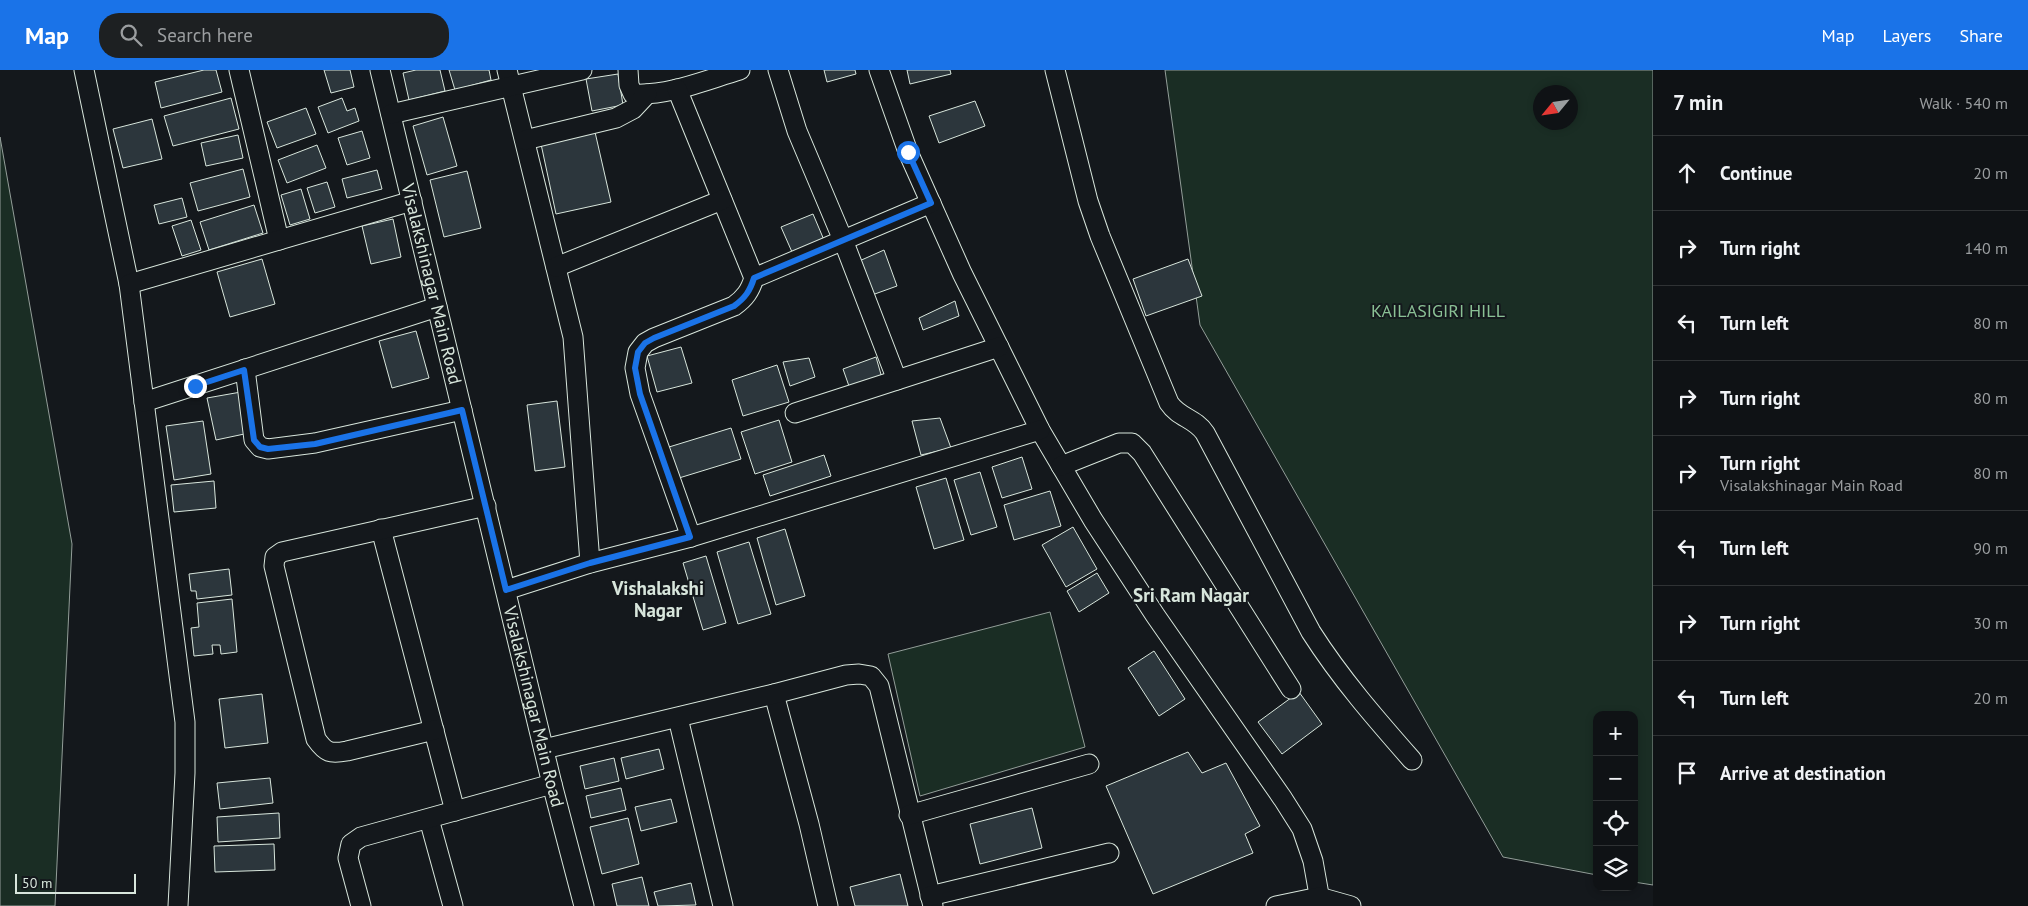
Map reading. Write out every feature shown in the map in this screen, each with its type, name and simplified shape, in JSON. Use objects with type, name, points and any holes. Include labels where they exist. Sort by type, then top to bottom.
[{"type":"street","points":[[84,70],[129,284],[185,722],[185,773],[178,906]]},
{"type":"street","points":[[239,70],[279,240]]},
{"type":"street","name":"Visalakshinagar Main Road","points":[[380,70],[552,784],[584,906]]},
{"type":"street","points":[[391,114],[509,78],[582,70]]},
{"type":"street","points":[[628,70],[630,85],[634,94],[647,94],[677,89],[736,70]]},
{"type":"street","points":[[778,70],[797,131],[843,240],[897,380]]},
{"type":"street","points":[[879,70],[908,152],[962,273],[1040,430],[1093,520],[1302,829],[1313,861],[1320,901]]},
{"type":"street","points":[[1055,70],[1088,201],[1100,236],[1169,404],[1174,411],[1196,422],[1205,433],[1311,632],[1330,662],[1412,760]]},
{"type":"street","points":[[509,78],[573,337],[590,563]]},
{"type":"street","points":[[677,89],[754,278],[751,290],[744,299],[734,306],[654,338],[645,343],[638,352],[635,368],[640,394],[690,537]]},
{"type":"street","points":[[525,140],[616,118],[633,109],[647,94]]},
{"type":"street","points":[[556,267],[722,200]]},
{"type":"street","points":[[129,284],[412,201]]},
{"type":"street","points":[[754,278],[931,203]]},
{"type":"street","points":[[144,402],[438,307]]},
{"type":"street","points":[[796,413],[998,347]]},
{"type":"street","points":[[244,370],[254,440],[260,447],[268,449],[315,444],[462,410]]},
{"type":"street","points":[[506,590],[590,563],[690,537],[1040,430]]},
{"type":"street","points":[[1061,466],[1119,443],[1132,443],[1142,453],[1291,689]]},
{"type":"street","points":[[434,730],[335,753],[323,750],[316,738],[274,566],[276,557],[282,552],[486,506]]},
{"type":"street","points":[[380,529],[455,811]]},
{"type":"street","points":[[544,749],[678,718],[846,675],[859,674],[871,676],[878,686],[932,901],[1109,852]]},
{"type":"street","points":[[774,694],[809,824],[828,906]]},
{"type":"street","points":[[678,718],[723,906]]},
{"type":"street","points":[[909,815],[1089,764]]},
{"type":"street","points":[[361,906],[348,858],[351,844],[361,837],[552,784]]},
{"type":"street","points":[[429,819],[453,906]]},
{"type":"street","points":[[1276,906],[1320,901],[1351,906]]},
{"type":"green space","name":"KAILASIGIRI HILL","points":[[1165,70],[1653,70],[1653,885],[1638,883],[1638,711],[1593,711],[1593,874],[1503,857],[1200,325]]},
{"type":"green space","points":[[0,137],[72,544],[55,906],[0,906]]},
{"type":"green space","points":[[1050,612],[1085,747],[920,796],[888,654]]},
{"type":"building","points":[[204,70],[216,70],[222,92],[161,108],[155,82]]},
{"type":"building","points":[[324,70],[350,70],[354,87],[331,93]]},
{"type":"building","points":[[416,70],[440,70],[445,91],[409,100],[403,73]]},
{"type":"building","points":[[449,70],[489,70],[491,80],[455,90]]},
{"type":"building","points":[[824,70],[855,70],[856,74],[827,82]]},
{"type":"building","points":[[907,70],[950,70],[951,74],[910,84]]},
{"type":"building","points":[[618,74],[623,105],[592,111],[586,79]]},
{"type":"building","points":[[231,98],[239,129],[173,146],[164,116]]},
{"type":"building","points":[[342,98],[347,111],[355,108],[359,121],[328,133],[318,107]]},
{"type":"building","points":[[975,101],[985,126],[939,143],[929,116]]},
{"type":"building","points":[[306,108],[316,134],[277,148],[267,122]]},
{"type":"building","points":[[443,117],[457,166],[427,175],[413,126]]},
{"type":"building","points":[[152,119],[162,159],[123,168],[113,129]]},
{"type":"building","points":[[362,131],[370,158],[347,165],[338,138]]},
{"type":"building","points":[[595,132],[611,202],[556,214],[541,144]]},
{"type":"building","points":[[238,135],[243,158],[206,166],[201,143]]},
{"type":"building","points":[[317,145],[326,168],[287,183],[278,160]]},
{"type":"building","points":[[243,169],[250,197],[198,211],[190,183]]},
{"type":"building","points":[[377,170],[382,189],[347,198],[342,179]]},
{"type":"building","points":[[467,171],[481,228],[444,237],[430,180]]},
{"type":"building","points":[[327,182],[335,207],[315,213],[307,188]]},
{"type":"building","points":[[301,189],[310,219],[290,225],[281,195]]},
{"type":"building","points":[[182,198],[187,217],[159,224],[154,205]]},
{"type":"building","points":[[254,205],[263,233],[209,250],[200,222]]},
{"type":"building","points":[[813,214],[824,240],[792,252],[781,227]]},
{"type":"building","points":[[393,219],[401,257],[371,264],[362,226]]},
{"type":"building","points":[[191,220],[201,250],[182,256],[172,226]]},
{"type":"building","points":[[884,250],[897,286],[872,295],[857,262]]},
{"type":"building","points":[[262,259],[275,304],[230,317],[217,272]]},
{"type":"building","points":[[1188,259],[1202,296],[1146,316],[1133,279]]},
{"type":"building","points":[[955,301],[959,316],[923,330],[919,318]]},
{"type":"building","points":[[416,331],[429,378],[392,388],[379,341]]},
{"type":"building","points":[[681,347],[692,383],[657,392],[647,356]]},
{"type":"building","points":[[876,357],[882,378],[850,389],[843,369]]},
{"type":"building","points":[[809,358],[815,377],[790,386],[783,362]]},
{"type":"building","points":[[777,365],[789,402],[743,416],[732,380]]},
{"type":"building","points":[[241,392],[249,433],[216,440],[207,398]]},
{"type":"building","points":[[557,401],[565,467],[535,471],[527,405]]},
{"type":"building","points":[[940,418],[951,448],[921,455],[912,421]]},
{"type":"building","points":[[779,420],[792,462],[755,474],[741,432]]},
{"type":"building","points":[[203,421],[211,474],[174,480],[166,426]]},
{"type":"building","points":[[731,428],[741,459],[679,478],[669,447]]},
{"type":"building","points":[[824,455],[831,476],[770,496],[763,475]]},
{"type":"building","points":[[1022,457],[1032,489],[1002,498],[992,467]]},
{"type":"building","points":[[980,472],[997,527],[971,535],[954,480]]},
{"type":"building","points":[[946,478],[964,540],[934,549],[916,487]]},
{"type":"building","points":[[214,481],[216,508],[174,512],[171,485]]},
{"type":"building","points":[[1050,491],[1061,526],[1014,540],[1004,505]]},
{"type":"building","points":[[1073,527],[1097,569],[1066,587],[1042,545]]},
{"type":"building","points":[[785,529],[805,596],[776,605],[757,538]]},
{"type":"building","points":[[749,542],[771,614],[738,624],[717,552]]},
{"type":"building","points":[[706,556],[726,623],[703,630],[683,563]]},
{"type":"building","points":[[229,569],[232,595],[197,599],[196,591],[191,591],[189,574]]},
{"type":"building","points":[[1097,573],[1109,593],[1079,612],[1067,591]]},
{"type":"building","points":[[232,599],[237,652],[221,654],[220,645],[212,645],[213,654],[194,656],[191,628],[199,627],[197,603]]},
{"type":"building","points":[[1154,651],[1185,699],[1159,716],[1128,668]]},
{"type":"building","points":[[1299,692],[1322,724],[1282,754],[1258,722]]},
{"type":"building","points":[[262,694],[268,743],[225,748],[219,699]]},
{"type":"building","points":[[659,749],[664,769],[626,779],[621,758]]},
{"type":"building","points":[[1188,752],[1202,773],[1226,763],[1260,826],[1245,834],[1253,853],[1153,894],[1106,786]]},
{"type":"building","points":[[614,758],[619,781],[585,789],[580,766]]},
{"type":"building","points":[[270,778],[273,803],[220,809],[217,783]]},
{"type":"building","points":[[621,788],[626,810],[591,818],[586,796]]},
{"type":"building","points":[[671,799],[677,822],[641,831],[635,807]]},
{"type":"building","points":[[1032,808],[1042,848],[980,864],[970,824]]},
{"type":"building","points":[[279,813],[280,838],[218,842],[217,817]]},
{"type":"building","points":[[628,818],[639,864],[602,874],[590,827]]},
{"type":"building","points":[[274,844],[275,870],[215,872],[214,846]]},
{"type":"building","points":[[900,874],[908,906],[855,906],[850,887]]},
{"type":"building","points":[[642,877],[649,906],[617,906],[612,884]]},
{"type":"building","points":[[691,883],[696,905],[658,906],[654,892]]},
{"type":"district","name":"Sri Ram Nagar","points":[[1191,595]]},
{"type":"district","name":"Vishalakshi Nagar","points":[[658,599]]},
{"type":"route","points":[[195,386],[244,370],[254,440],[260,447],[268,449],[315,444],[462,410],[506,590],[590,563],[690,537],[640,394],[635,368],[638,352],[645,343],[654,338],[734,306],[744,299],[751,290],[754,278],[931,203],[908,152]]}]
